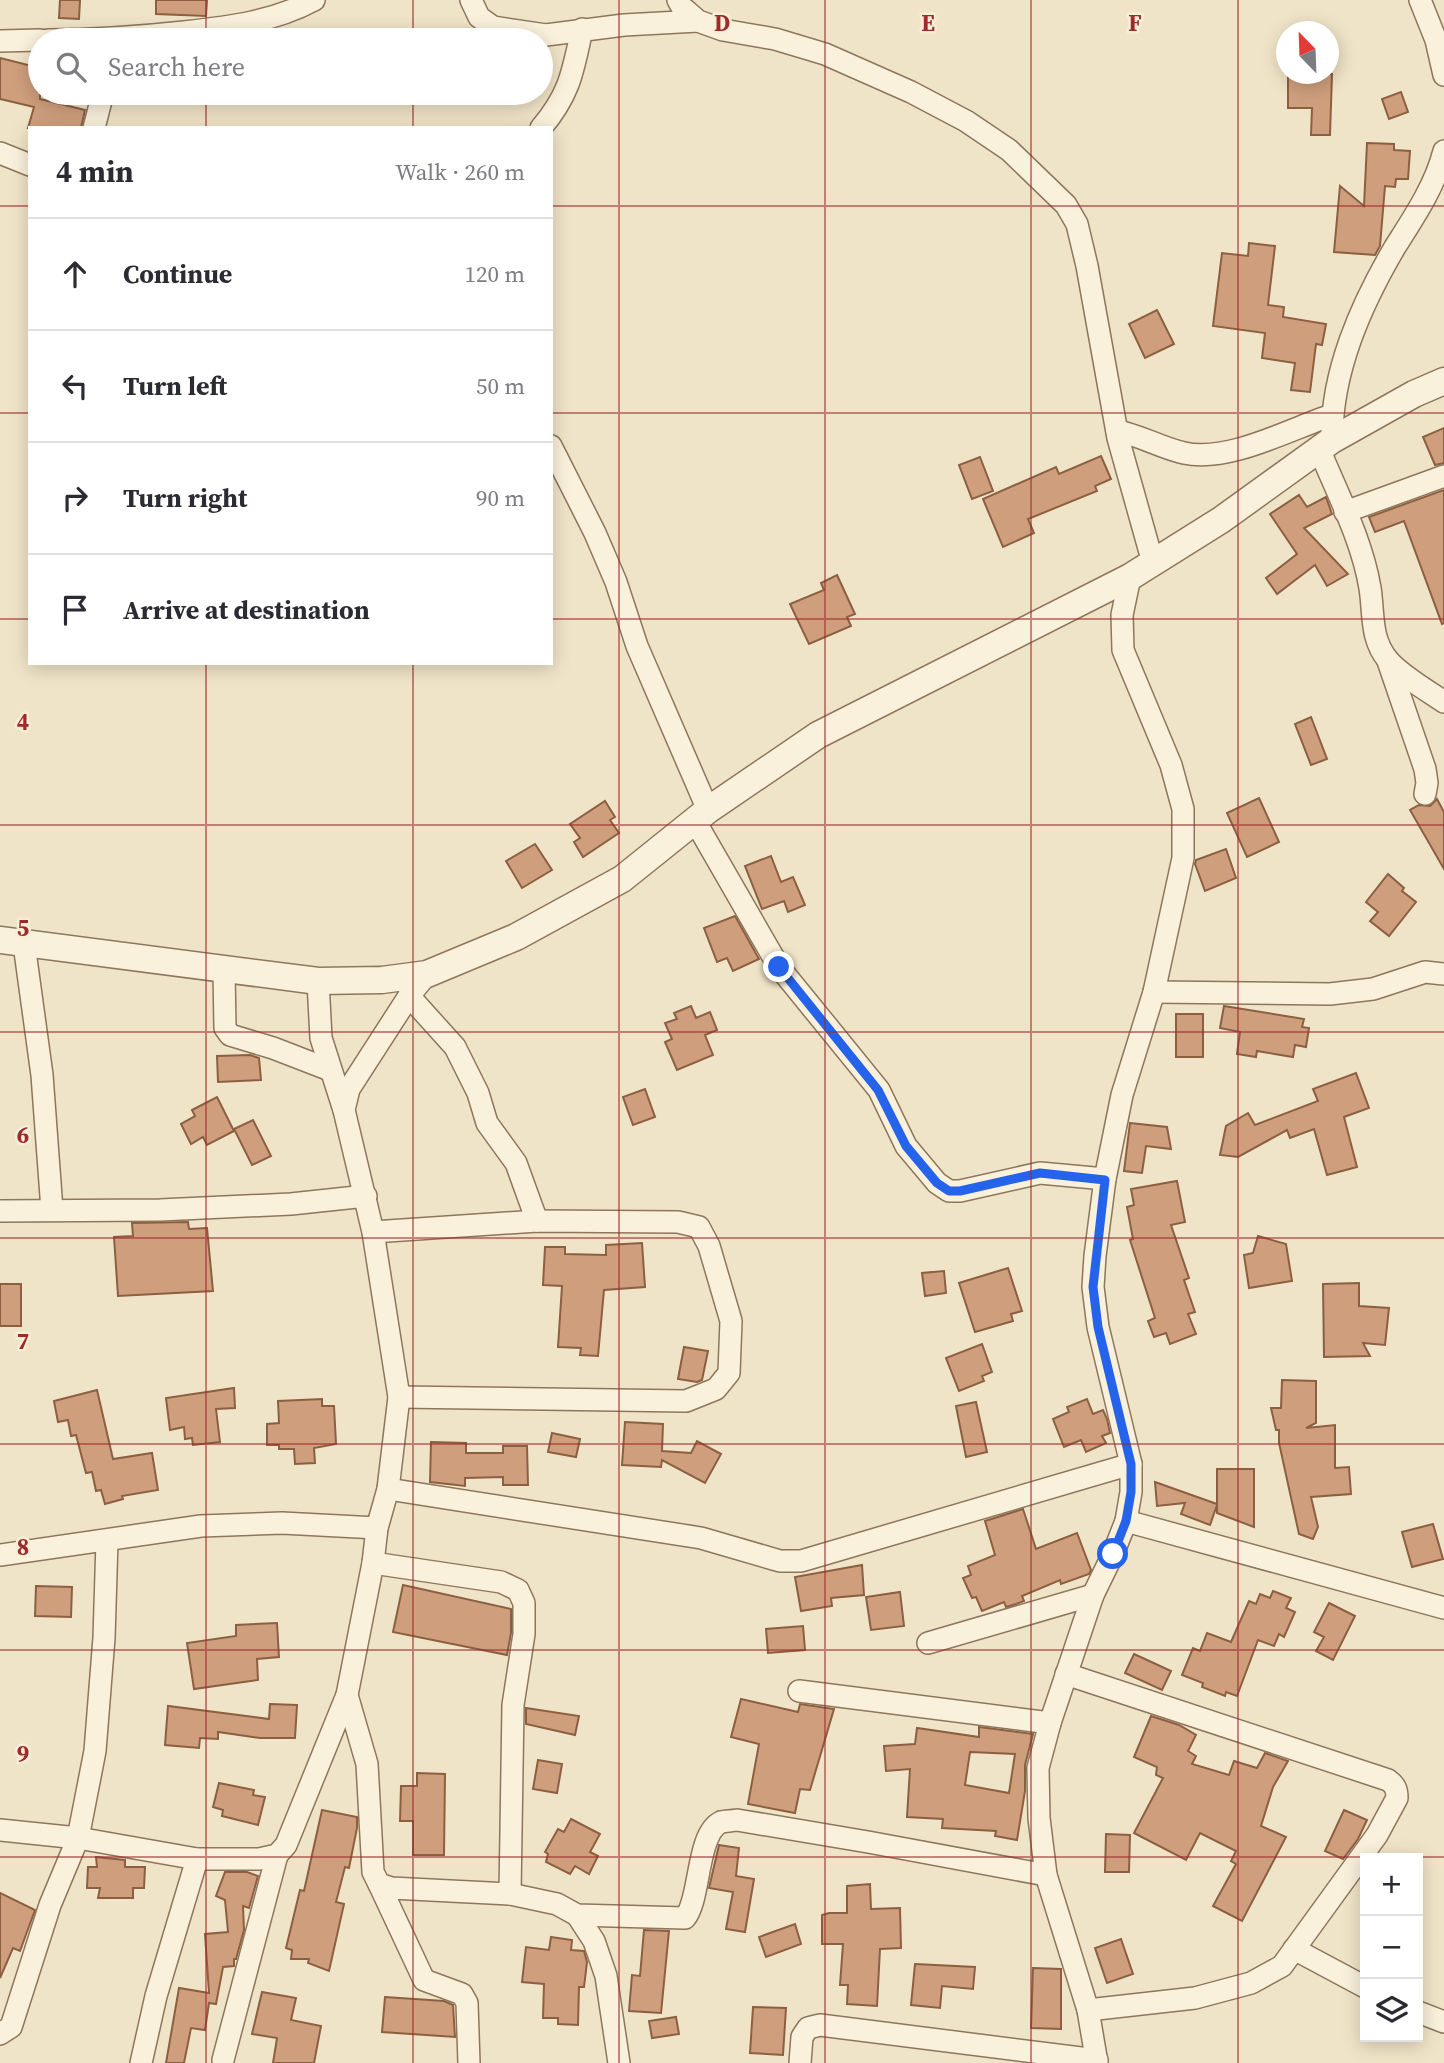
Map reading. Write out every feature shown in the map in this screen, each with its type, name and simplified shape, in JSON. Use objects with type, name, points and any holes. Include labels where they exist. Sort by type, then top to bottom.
[{"type":"street","points":[[226,28],[285,7],[314,0]]},
{"type":"street","points":[[471,0],[479,17],[499,28]]},
{"type":"street","points":[[1420,0],[1440,38],[1444,75]]},
{"type":"street","points":[[553,35],[653,22],[688,7],[723,30],[775,39],[825,54],[911,92],[966,121],[998,143],[1051,188],[1066,205],[1077,224],[1117,431],[1153,563]]},
{"type":"street","points":[[542,126],[564,97],[571,80],[582,29]]},
{"type":"street","points":[[0,41],[28,40]]},
{"type":"street","points":[[95,126],[100,105]]},
{"type":"street","points":[[1425,794],[1425,769],[1388,661],[1374,630],[1363,556],[1345,512],[1328,435],[1337,383],[1365,303],[1430,189],[1444,151]]},
{"type":"street","points":[[0,153],[28,163]]},
{"type":"street","points":[[52,1210],[42,1075],[12,942],[318,982],[382,980],[427,974],[516,937],[622,879],[701,815],[818,735],[1130,577],[1221,520],[1328,435],[1444,381]]},
{"type":"street","points":[[1117,431],[1186,453],[1205,454],[1328,435]]},
{"type":"street","points":[[553,450],[595,533],[616,582],[637,646],[701,815],[779,967],[878,1090],[906,1146],[937,1183],[949,1191],[960,1191],[1040,1173],[1105,1180]]},
{"type":"street","points":[[1345,512],[1444,476]]},
{"type":"street","points":[[800,2063],[802,2037],[808,2028],[820,2025],[1097,2061],[1088,2010],[1046,1875],[1039,1818],[1038,1768],[1050,1723],[1093,1595],[1126,1521],[1131,1492],[1131,1464],[1098,1327],[1093,1287],[1105,1180],[1122,1095],[1154,992],[1182,858],[1183,808],[1171,765],[1123,650],[1122,615],[1130,577]]},
{"type":"street","points":[[1388,661],[1444,702]]},
{"type":"street","points":[[224,971],[225,1028],[230,1035],[330,1070]]},
{"type":"street","points":[[1154,992],[1329,994],[1373,989],[1425,972],[1444,974]]},
{"type":"street","points":[[344,1110],[349,1089],[409,996],[427,974]]},
{"type":"street","points":[[223,2060],[277,1855],[286,1845],[347,1695],[373,1563],[377,1528],[388,1489],[398,1397],[366,1196],[344,1110],[321,1038],[318,982]]},
{"type":"street","points":[[409,996],[460,1055],[478,1093],[487,1123],[516,1163],[537,1221]]},
{"type":"street","points":[[0,1211],[160,1210],[291,1204],[366,1196]]},
{"type":"street","points":[[373,1232],[537,1221],[678,1222],[699,1227],[709,1246],[731,1321],[729,1373],[716,1390],[686,1401],[398,1397]]},
{"type":"street","points":[[388,1489],[701,1538],[780,1561],[801,1561],[1131,1464]]},
{"type":"street","points":[[1126,1521],[1444,1608]]},
{"type":"street","points":[[0,1555],[201,1525],[282,1523],[377,1528]]},
{"type":"street","points":[[0,2034],[11,2026],[50,1905],[78,1838],[95,1751],[104,1638],[107,1541]]},
{"type":"street","points":[[373,1563],[500,1582],[518,1590],[524,1603],[524,1633],[513,1705],[510,1894]]},
{"type":"street","points":[[928,1643],[1093,1595]]},
{"type":"street","points":[[1066,1675],[1388,1780],[1395,1786],[1397,1798],[1377,1835],[1282,1966],[1251,1983],[1195,1998],[1088,2010]]},
{"type":"street","points":[[799,1691],[1050,1723]]},
{"type":"street","points":[[347,1695],[367,1763],[373,1872],[424,1980],[462,1994],[467,2003],[469,2063]]},
{"type":"street","points":[[379,1884],[391,1888],[510,1894],[557,1904],[577,1915],[685,1918],[690,1912],[698,1871],[711,1830],[722,1822],[737,1821],[1046,1875]]},
{"type":"street","points":[[0,1830],[78,1838],[197,1859],[259,1859],[277,1855]]},
{"type":"street","points":[[141,2063],[156,1996],[197,1859]]},
{"type":"street","points":[[577,1915],[594,1941],[606,1976],[619,2063]]},
{"type":"street","points":[[1294,1948],[1360,1984]]},
{"type":"street","points":[[1423,2014],[1444,2022]]},
{"type":"building","points":[[60,0],[80,0],[79,19],[59,18]]},
{"type":"building","points":[[156,0],[207,0],[206,16],[156,14]]},
{"type":"building","points":[[0,58],[28,65],[28,105],[65,105],[85,110],[81,126],[29,126],[34,107],[0,99]]},
{"type":"building","points":[[1288,84],[1332,84],[1330,135],[1311,135],[1312,108],[1288,108]]},
{"type":"building","points":[[1401,92],[1408,112],[1389,119],[1382,99]]},
{"type":"building","points":[[1367,143],[1394,144],[1394,150],[1410,151],[1408,179],[1396,179],[1395,187],[1385,186],[1380,246],[1375,255],[1334,252],[1340,186],[1364,206]]},
{"type":"building","points":[[1249,243],[1275,246],[1268,305],[1284,307],[1283,317],[1326,324],[1322,345],[1316,344],[1310,392],[1291,390],[1295,363],[1262,358],[1265,333],[1213,326],[1222,253],[1248,256]]},
{"type":"building","points":[[1157,310],[1174,344],[1145,358],[1129,324]]},
{"type":"building","points":[[1444,428],[1444,463],[1435,465],[1423,437]]},
{"type":"building","points":[[1101,456],[1111,479],[1095,486],[1097,491],[1028,519],[1034,533],[1003,547],[983,499],[1056,467],[1059,474]]},
{"type":"building","points":[[980,457],[993,491],[972,499],[959,465]]},
{"type":"building","points":[[1444,490],[1442,624],[1404,521],[1375,532],[1369,517]]},
{"type":"building","points":[[1299,495],[1307,507],[1326,497],[1332,514],[1304,528],[1348,574],[1327,586],[1315,565],[1277,594],[1266,578],[1297,554],[1270,514]]},
{"type":"building","points":[[837,575],[855,614],[847,617],[851,626],[809,644],[790,604],[824,590],[821,583]]},
{"type":"building","points":[[1311,717],[1327,759],[1311,765],[1295,724]]},
{"type":"building","points":[[1259,798],[1279,842],[1247,857],[1227,813]]},
{"type":"building","points":[[1437,799],[1444,812],[1444,869],[1410,810],[1419,805],[1430,806]]},
{"type":"building","points":[[605,801],[615,817],[610,820],[619,833],[583,857],[574,842],[580,838],[570,824]]},
{"type":"building","points":[[535,844],[552,870],[522,888],[506,861]]},
{"type":"building","points":[[1226,849],[1236,878],[1205,891],[1196,860]]},
{"type":"building","points":[[771,856],[781,882],[793,877],[805,905],[788,912],[784,901],[762,909],[745,866]]},
{"type":"building","points":[[1388,874],[1404,888],[1402,891],[1416,902],[1389,936],[1370,921],[1378,912],[1366,902]]},
{"type":"building","points":[[735,916],[759,959],[733,971],[727,958],[717,962],[704,928]]},
{"type":"building","points":[[691,1006],[696,1018],[710,1012],[717,1030],[705,1035],[713,1055],[677,1070],[665,1042],[672,1039],[665,1023],[677,1019],[674,1013]]},
{"type":"building","points":[[1224,1006],[1304,1019],[1302,1027],[1309,1028],[1306,1047],[1295,1045],[1293,1057],[1257,1051],[1256,1057],[1237,1054],[1240,1032],[1220,1028]]},
{"type":"building","points":[[1176,1014],[1203,1014],[1203,1057],[1176,1057]]},
{"type":"building","points":[[250,1055],[259,1058],[261,1080],[218,1082],[217,1056]]},
{"type":"building","points":[[1356,1073],[1369,1108],[1344,1117],[1357,1167],[1327,1175],[1314,1129],[1290,1138],[1287,1130],[1238,1157],[1220,1155],[1226,1126],[1248,1113],[1255,1125],[1318,1101],[1313,1089]]},
{"type":"building","points":[[645,1089],[655,1117],[633,1125],[623,1097]]},
{"type":"building","points":[[217,1097],[234,1131],[207,1145],[203,1137],[191,1144],[181,1124],[195,1116],[192,1110]]},
{"type":"building","points":[[253,1120],[271,1156],[252,1165],[234,1129]]},
{"type":"building","points":[[1130,1123],[1167,1127],[1171,1149],[1146,1146],[1142,1173],[1124,1171]]},
{"type":"building","points":[[1177,1181],[1185,1222],[1171,1225],[1189,1278],[1184,1280],[1195,1312],[1188,1314],[1196,1334],[1170,1344],[1166,1333],[1154,1337],[1148,1321],[1155,1318],[1130,1240],[1133,1239],[1127,1207],[1134,1205],[1131,1189]]},
{"type":"building","points":[[188,1222],[189,1229],[207,1228],[213,1291],[118,1296],[114,1237],[133,1236],[132,1223]]},
{"type":"building","points":[[1258,1236],[1286,1244],[1292,1281],[1249,1288],[1244,1255],[1253,1253]]},
{"type":"building","points":[[642,1243],[645,1287],[604,1290],[598,1356],[580,1355],[581,1348],[558,1347],[562,1286],[543,1285],[545,1247],[565,1247],[565,1254],[606,1255],[606,1245]]},
{"type":"building","points":[[1008,1268],[1022,1311],[1011,1314],[1013,1321],[975,1332],[959,1283]]},
{"type":"building","points":[[944,1271],[946,1293],[925,1296],[922,1273]]},
{"type":"building","points":[[1359,1283],[1359,1306],[1389,1308],[1385,1345],[1363,1343],[1370,1356],[1324,1357],[1323,1284]]},
{"type":"building","points":[[0,1284],[21,1284],[21,1326],[0,1326]]},
{"type":"building","points":[[982,1344],[992,1372],[982,1376],[984,1381],[959,1391],[946,1358]]},
{"type":"building","points":[[684,1347],[708,1351],[702,1380],[697,1382],[678,1379]]},
{"type":"building","points":[[1282,1380],[1316,1381],[1316,1423],[1306,1428],[1335,1425],[1335,1468],[1349,1467],[1351,1494],[1311,1497],[1318,1527],[1313,1539],[1299,1534],[1279,1443],[1279,1430],[1276,1430],[1271,1408],[1281,1408]]},
{"type":"building","points":[[234,1388],[235,1408],[216,1409],[220,1442],[193,1445],[192,1438],[185,1439],[184,1427],[170,1430],[166,1398]]},
{"type":"building","points":[[97,1390],[113,1459],[152,1453],[158,1490],[122,1496],[123,1499],[105,1504],[101,1490],[96,1491],[92,1472],[86,1473],[76,1435],[71,1436],[68,1420],[58,1422],[54,1401]]},
{"type":"building","points":[[322,1399],[322,1406],[334,1406],[336,1444],[314,1448],[315,1463],[295,1464],[294,1449],[279,1449],[279,1445],[267,1445],[267,1424],[279,1423],[278,1401]]},
{"type":"building","points":[[1087,1399],[1093,1414],[1103,1410],[1107,1419],[1110,1433],[1102,1436],[1106,1443],[1086,1452],[1081,1440],[1064,1447],[1053,1419],[1069,1412],[1067,1407]]},
{"type":"building","points":[[976,1402],[987,1452],[966,1457],[956,1406]]},
{"type":"building","points":[[625,1422],[663,1424],[662,1451],[691,1453],[697,1441],[721,1454],[705,1483],[662,1460],[661,1467],[622,1465]]},
{"type":"building","points":[[552,1433],[580,1439],[576,1457],[548,1452]]},
{"type":"building","points":[[431,1442],[466,1443],[466,1453],[503,1453],[503,1446],[527,1446],[528,1485],[503,1485],[503,1477],[465,1478],[465,1486],[430,1482]]},
{"type":"building","points":[[1217,1469],[1254,1469],[1254,1527],[1217,1513],[1217,1505],[1210,1525],[1181,1514],[1185,1503],[1157,1506],[1155,1482],[1217,1504]]},
{"type":"building","points":[[1023,1509],[1036,1549],[1077,1533],[1091,1570],[1089,1574],[1061,1584],[1060,1580],[1022,1596],[1024,1601],[1006,1607],[1004,1602],[982,1611],[976,1597],[972,1598],[963,1578],[971,1575],[968,1566],[995,1555],[985,1521]]},
{"type":"building","points":[[1433,1524],[1443,1559],[1412,1567],[1402,1532]]},
{"type":"building","points":[[862,1565],[864,1595],[831,1598],[832,1606],[801,1611],[795,1577]]},
{"type":"building","points":[[403,1585],[511,1609],[507,1655],[393,1632]]},
{"type":"building","points":[[36,1586],[72,1587],[71,1617],[35,1616]]},
{"type":"building","points":[[1273,1591],[1291,1598],[1286,1608],[1295,1612],[1284,1637],[1279,1634],[1274,1646],[1258,1640],[1237,1696],[1226,1692],[1225,1696],[1182,1675],[1193,1648],[1200,1651],[1207,1633],[1231,1642],[1249,1601],[1256,1604],[1260,1594],[1270,1598]]},
{"type":"building","points":[[900,1592],[904,1626],[871,1630],[866,1597]]},
{"type":"building","points":[[1329,1603],[1355,1616],[1333,1660],[1316,1651],[1324,1637],[1314,1632]]},
{"type":"building","points":[[277,1623],[279,1657],[257,1659],[258,1680],[194,1689],[187,1643],[236,1636],[236,1625]]},
{"type":"building","points":[[803,1626],[805,1650],[768,1653],[766,1629]]},
{"type":"building","points":[[1134,1654],[1171,1671],[1162,1690],[1125,1673]]},
{"type":"building","points":[[741,1699],[798,1712],[800,1704],[834,1709],[810,1790],[800,1789],[795,1813],[748,1804],[759,1744],[731,1737]]},
{"type":"building","points":[[270,1704],[297,1705],[295,1738],[260,1738],[218,1732],[218,1739],[200,1738],[199,1748],[165,1745],[168,1706],[269,1719]]},
{"type":"building","points":[[526,1708],[579,1716],[575,1735],[526,1724]]},
{"type":"building","points":[[1151,1716],[1179,1725],[1196,1735],[1188,1751],[1196,1756],[1192,1764],[1229,1775],[1234,1761],[1257,1768],[1265,1753],[1288,1761],[1273,1787],[1261,1826],[1286,1837],[1242,1921],[1213,1906],[1236,1864],[1231,1861],[1236,1851],[1200,1833],[1186,1860],[1134,1833],[1163,1778],[1156,1775],[1157,1767],[1134,1757]]},
{"type":"building","points":[[979,1727],[1033,1734],[1025,1765],[1025,1791],[1017,1840],[995,1836],[996,1831],[942,1828],[943,1819],[907,1817],[910,1769],[886,1771],[884,1746],[915,1744],[917,1728],[979,1737]],"holes":[[[970,1752],[1015,1754],[1009,1793],[965,1785]]]},
{"type":"building","points":[[538,1760],[562,1764],[557,1793],[533,1789]]},
{"type":"building","points":[[417,1773],[445,1774],[444,1855],[413,1855],[413,1821],[400,1821],[401,1786],[417,1786]]},
{"type":"building","points":[[219,1783],[254,1790],[253,1795],[265,1797],[258,1825],[222,1816],[223,1810],[213,1807]]},
{"type":"building","points":[[322,1810],[357,1817],[349,1868],[345,1867],[336,1902],[344,1904],[329,1971],[308,1963],[309,1959],[291,1959],[292,1950],[286,1948],[300,1890],[304,1891]]},
{"type":"building","points":[[1344,1810],[1367,1820],[1358,1839],[1343,1859],[1325,1851]]},
{"type":"building","points":[[571,1819],[600,1834],[590,1852],[598,1856],[589,1874],[575,1866],[570,1874],[546,1862],[548,1854],[545,1852],[558,1829],[564,1832]]},
{"type":"building","points":[[1106,1834],[1130,1835],[1129,1872],[1105,1872]]},
{"type":"building","points":[[719,1845],[739,1848],[736,1876],[754,1879],[745,1932],[726,1929],[733,1892],[709,1888]]},
{"type":"building","points":[[96,1857],[125,1860],[125,1867],[145,1867],[144,1888],[133,1888],[133,1898],[98,1898],[100,1888],[87,1888],[88,1867],[97,1867]]},
{"type":"building","points":[[225,1872],[247,1872],[258,1876],[249,1908],[243,1906],[244,1930],[234,1966],[223,1967],[216,2004],[209,2003],[205,2030],[191,2028],[184,2063],[166,2063],[179,1988],[209,1993],[205,1934],[228,1932],[225,1900],[216,1896]]},
{"type":"building","points":[[870,1884],[871,1909],[900,1908],[901,1948],[880,1949],[877,2006],[847,2004],[848,1985],[840,1985],[843,1944],[822,1944],[822,1915],[847,1913],[847,1886]]},
{"type":"building","points":[[0,1893],[35,1910],[20,1951],[13,1948],[0,1978]]},
{"type":"building","points":[[795,1924],[801,1944],[766,1957],[759,1937]]},
{"type":"building","points":[[644,1930],[669,1931],[661,2013],[629,2011],[632,1975],[640,1976]]},
{"type":"building","points":[[551,1937],[572,1940],[571,1950],[584,1951],[587,1962],[584,1987],[579,1987],[578,2025],[558,2024],[558,2018],[543,2018],[544,1984],[522,1982],[526,1947],[549,1950]]},
{"type":"building","points":[[1121,1939],[1133,1974],[1107,1983],[1095,1948]]},
{"type":"building","points":[[915,1964],[975,1967],[973,1989],[942,1986],[940,2008],[911,2005]]},
{"type":"building","points":[[1033,1968],[1061,1969],[1061,2029],[1031,2028]]},
{"type":"building","points":[[262,1992],[296,1998],[291,2020],[321,2026],[314,2063],[273,2063],[277,2038],[252,2034]]},
{"type":"building","points":[[385,1997],[444,2001],[453,2005],[455,2037],[382,2032]]},
{"type":"building","points":[[753,2007],[786,2008],[783,2055],[750,2053]]},
{"type":"building","points":[[676,2017],[679,2034],[652,2038],[649,2021]]},
{"type":"route","points":[[779,967],[878,1090],[906,1146],[937,1183],[949,1191],[996,1184],[1040,1173],[1105,1180],[1093,1287],[1098,1327],[1131,1464],[1131,1492],[1126,1521],[1113,1554]]}]
